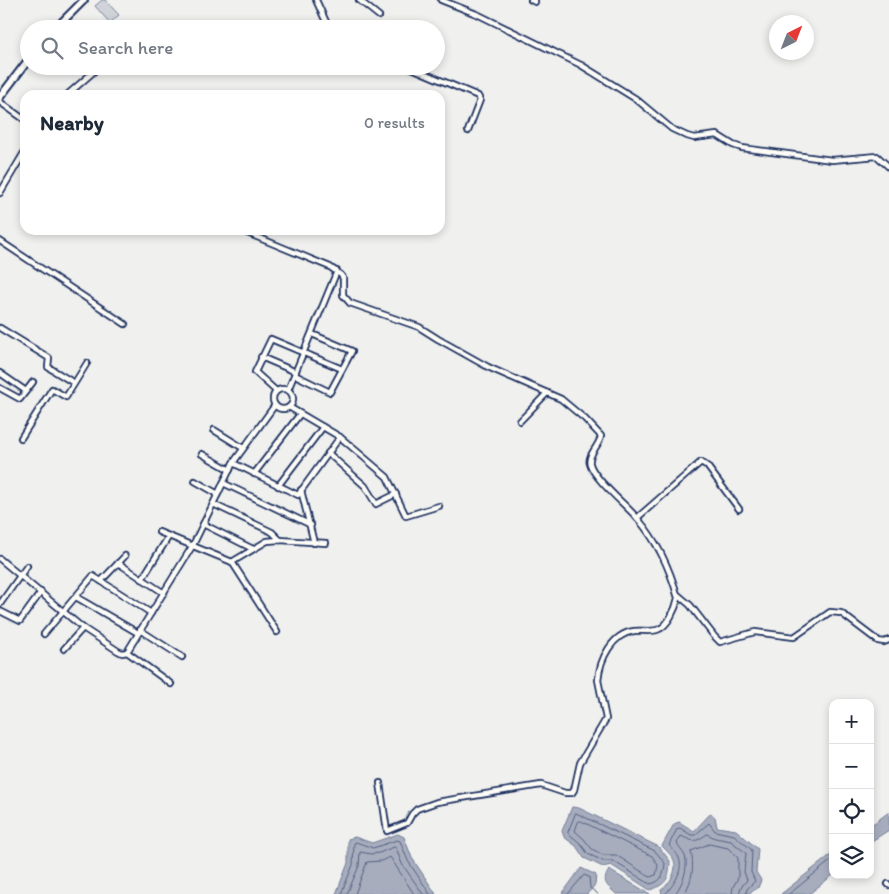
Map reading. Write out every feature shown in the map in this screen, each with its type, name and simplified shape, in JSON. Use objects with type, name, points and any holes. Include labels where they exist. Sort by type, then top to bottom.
[{"type":"main road","points":[[64,20],[84,0]]},
{"type":"main road","points":[[0,97],[20,71]]},
{"type":"street","points":[[316,0],[325,20]]},
{"type":"street","points":[[359,0],[379,16]]},
{"type":"street","points":[[441,0],[479,15],[581,65],[636,99],[672,129],[687,136],[694,138],[717,135],[742,148],[832,160],[877,156],[889,166]]},
{"type":"street","points":[[531,0],[535,2],[535,0]]},
{"type":"street","points":[[73,90],[90,75]]},
{"type":"street","points":[[428,75],[478,96],[480,100],[468,131]]},
{"type":"street","points":[[0,102],[20,116]]},
{"type":"street","points":[[0,193],[20,160]]},
{"type":"street","points":[[252,235],[337,271],[343,278],[342,295],[350,303],[419,327],[488,366],[561,399],[600,434],[600,440],[590,459],[590,464],[604,484],[637,518],[654,541],[664,558],[677,594],[678,601],[674,610],[661,628],[623,633],[616,638],[606,654],[598,674],[606,719],[580,763],[572,793],[565,793],[541,785],[437,802],[417,809],[407,823],[387,831],[380,783]]},
{"type":"street","points":[[0,241],[125,324]]},
{"type":"street","points":[[288,390],[337,271]]},
{"type":"street","points":[[0,328],[49,358],[48,367],[74,383]]},
{"type":"street","points":[[261,357],[330,392],[352,351],[312,334]]},
{"type":"street","points":[[276,391],[255,372],[271,339],[342,369]]},
{"type":"street","points":[[22,438],[52,389],[66,397],[87,363]]},
{"type":"street","points":[[0,373],[26,392]]},
{"type":"street","points":[[0,388],[20,399],[33,382]]},
{"type":"street","points":[[282,388],[288,390],[294,399],[289,407],[283,409],[275,405],[273,399],[276,391],[282,388]]},
{"type":"street","points":[[520,420],[547,393]]},
{"type":"street","points":[[127,652],[193,545],[233,464],[275,405]]},
{"type":"street","points":[[289,407],[340,437],[387,477],[406,516],[440,506]]},
{"type":"street","points":[[254,474],[300,414]]},
{"type":"street","points":[[278,486],[323,427]]},
{"type":"street","points":[[214,430],[243,448]]},
{"type":"street","points":[[233,464],[298,495],[340,437]]},
{"type":"street","points":[[328,453],[365,486],[376,504],[396,494]]},
{"type":"street","points":[[202,454],[230,470]]},
{"type":"street","points":[[637,518],[701,462],[707,466],[740,509]]},
{"type":"street","points":[[194,481],[218,494]]},
{"type":"street","points":[[223,483],[311,525]]},
{"type":"street","points":[[302,490],[314,543]]},
{"type":"street","points":[[213,504],[272,532],[280,540]]},
{"type":"street","points":[[203,524],[253,549]]},
{"type":"street","points":[[159,532],[232,562],[277,632]]},
{"type":"street","points":[[142,579],[170,536]]},
{"type":"street","points":[[232,562],[267,542],[280,540],[326,543]]},
{"type":"street","points":[[102,581],[125,556]]},
{"type":"street","points":[[0,560],[83,628],[118,651],[122,653],[127,652],[170,684]]},
{"type":"street","points":[[118,563],[164,592]]},
{"type":"street","points":[[0,604],[27,566]]},
{"type":"street","points":[[44,634],[93,576],[151,613]]},
{"type":"street","points":[[0,611],[20,621],[41,592]]},
{"type":"street","points":[[677,594],[690,605],[720,642],[755,632],[794,637],[830,612],[841,613],[878,641],[884,642],[889,640]]},
{"type":"street","points":[[76,597],[182,657]]},
{"type":"street","points":[[64,649],[83,628]]},
{"type":"shaded area","points":[[102,0],[105,0],[119,15],[113,20],[107,20],[95,6]]},
{"type":"water","points":[[572,807],[579,808],[659,847],[670,861],[668,877],[664,883],[650,890],[611,865],[603,867],[584,858],[576,846],[564,837],[562,831]]},
{"type":"water","points":[[889,812],[889,830],[874,839],[874,823]]},
{"type":"water","points":[[711,813],[715,817],[717,827],[736,830],[758,849],[756,872],[761,880],[758,888],[747,894],[662,894],[661,890],[668,884],[675,867],[673,858],[662,846],[674,824],[679,822],[694,831]]},
{"type":"water","points":[[398,834],[404,837],[412,858],[436,894],[336,894],[348,863],[348,839],[355,837],[372,843]]},
{"type":"water","points":[[829,856],[829,878],[809,894],[781,894]]},
{"type":"water","points":[[581,868],[596,875],[595,885],[587,894],[562,894]]},
{"type":"water","points":[[609,870],[650,894],[616,894],[605,881]]}]
